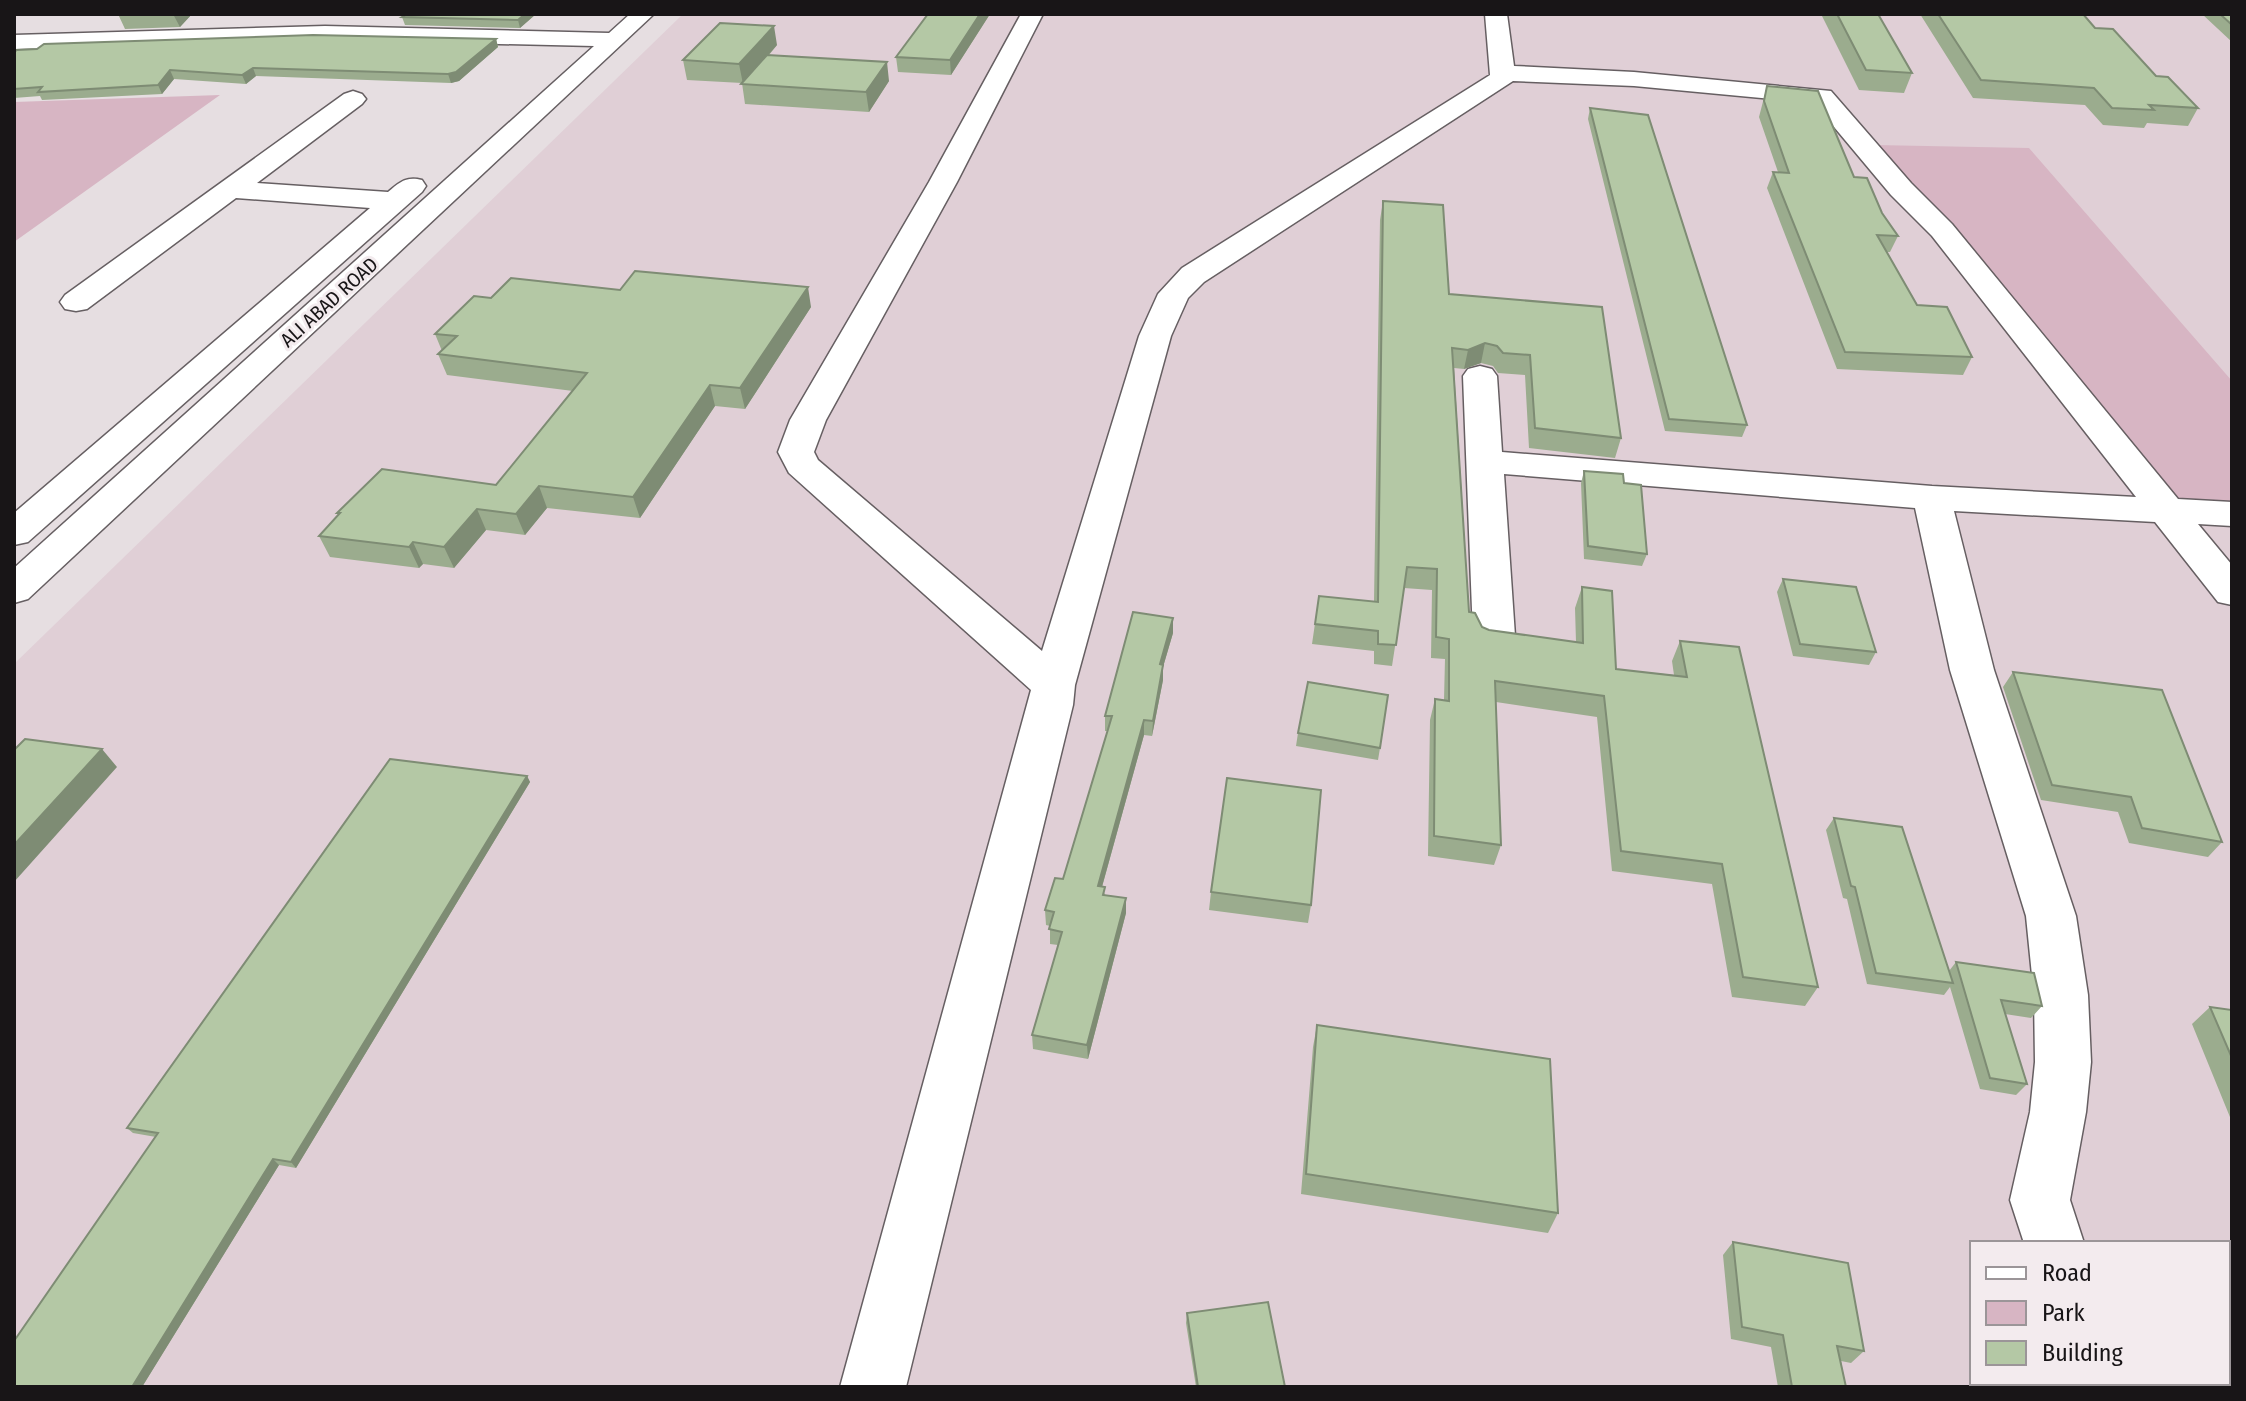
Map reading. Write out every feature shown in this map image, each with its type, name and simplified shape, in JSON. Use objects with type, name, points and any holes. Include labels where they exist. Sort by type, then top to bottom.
[{"type":"street","name":"ALI ABAD ROAD","points":[[14,533],[581,39],[643,14]]},
{"type":"street","points":[[1032,14],[943,182],[808,420],[796,452],[802,465],[1053,685]]},
{"type":"street","points":[[873,1387],[1051,705],[1053,685],[1155,336],[1174,294],[1193,275],[1454,112],[1503,78],[1496,14]]},
{"type":"street","name":"ALI ABAD ROAD","points":[[14,590],[252,372],[613,27]]},
{"type":"street","points":[[14,42],[325,33],[581,39]]},
{"type":"street","points":[[1504,73],[1634,79],[1822,96],[1901,189],[1942,230],[2232,592]]},
{"type":"street","points":[[76,302],[353,99]]},
{"type":"street","points":[[229,189],[395,201]]},
{"type":"street","points":[[203,368],[252,372]]},
{"type":"street","points":[[1480,376],[1494,636]]},
{"type":"street","points":[[1484,461],[1932,498],[2232,514]]},
{"type":"street","points":[[1932,498],[1972,670],[2051,916],[2061,995],[2063,1062],[2058,1112],[2040,1200],[2053,1241]]},
{"type":"shaded area","points":[[683,14],[2232,14],[2232,1387],[14,1387],[14,664]]},
{"type":"green space","points":[[220,95],[14,242],[14,102]]},
{"type":"green space","points":[[1875,145],[2029,148],[2232,381],[2232,503],[2174,502]]},
{"type":"building","points":[[407,14],[525,14],[518,20],[402,17]]},
{"type":"building","points":[[928,14],[980,14],[950,60],[896,57]]},
{"type":"building","points":[[1837,14],[1878,14],[1912,73],[1866,70]]},
{"type":"building","points":[[1938,14],[2083,14],[2095,28],[2113,29],[2156,76],[2168,77],[2198,108],[2149,105],[2154,110],[2112,108],[2094,88],[1981,80]]},
{"type":"building","points":[[2220,14],[2232,14],[2232,25]]},
{"type":"building","points":[[720,23],[774,26],[739,64],[683,60]]},
{"type":"building","points":[[313,35],[496,39],[456,72],[448,74],[253,68],[242,75],[170,70],[158,85],[38,92],[42,87],[14,89],[14,52],[37,49],[44,44]]},
{"type":"building","points":[[767,55],[887,62],[866,92],[741,84]]},
{"type":"building","points":[[1767,86],[1818,91],[1854,177],[1867,178],[1882,213],[1898,236],[1877,235],[1917,305],[1947,307],[1972,357],[1845,352],[1773,172],[1789,173],[1764,101]]},
{"type":"building","points":[[1590,108],[1648,115],[1747,425],[1669,419]]},
{"type":"building","points":[[1383,201],[1443,205],[1449,294],[1602,307],[1621,438],[1535,428],[1530,355],[1503,353],[1497,346],[1485,343],[1468,350],[1452,348],[1469,612],[1475,613],[1482,627],[1489,630],[1583,643],[1582,587],[1612,591],[1616,669],[1687,677],[1680,641],[1739,647],[1818,987],[1743,977],[1722,864],[1621,851],[1604,696],[1495,681],[1501,845],[1434,836],[1435,699],[1449,701],[1449,639],[1436,637],[1437,569],[1407,567],[1396,645],[1378,644],[1378,631],[1315,624],[1319,596],[1378,602]]},
{"type":"building","points":[[635,271],[808,287],[740,388],[710,385],[633,497],[539,486],[516,514],[477,509],[444,547],[413,542],[409,547],[319,536],[340,513],[337,513],[382,469],[496,485],[587,373],[438,354],[457,336],[435,334],[474,296],[491,298],[511,278],[620,290]]},
{"type":"building","points":[[1584,471],[1623,474],[1624,483],[1641,485],[1647,554],[1588,546]]},
{"type":"building","points":[[1783,579],[1856,587],[1876,652],[1800,644]]},
{"type":"building","points":[[1133,612],[1173,618],[1160,664],[1163,665],[1153,721],[1144,720],[1098,886],[1105,887],[1103,895],[1126,898],[1087,1045],[1032,1035],[1062,932],[1049,929],[1054,912],[1045,910],[1055,878],[1063,879],[1112,716],[1105,716]]},
{"type":"building","points":[[2013,672],[2162,690],[2222,842],[2142,828],[2131,797],[2052,785]]},
{"type":"building","points":[[1308,682],[1388,695],[1380,748],[1298,733]]},
{"type":"building","points":[[25,739],[102,749],[14,845],[14,750]]},
{"type":"building","points":[[390,759],[527,776],[291,1162],[273,1159],[132,1387],[14,1387],[14,1341],[158,1133],[127,1128]]},
{"type":"building","points":[[1227,778],[1321,790],[1311,905],[1211,892]]},
{"type":"building","points":[[1834,818],[1902,827],[1953,983],[1876,973]]},
{"type":"building","points":[[1956,962],[2034,973],[2042,1006],[2001,1000],[2027,1084],[1990,1078]]},
{"type":"building","points":[[2210,1007],[2232,1010],[2232,1058]]},
{"type":"building","points":[[1317,1025],[1550,1059],[1558,1213],[1306,1174]]},
{"type":"building","points":[[1733,1242],[1848,1263],[1864,1351],[1837,1346],[1846,1387],[1792,1387],[1783,1335],[1742,1327]]},
{"type":"building","points":[[1268,1302],[1285,1387],[1198,1387],[1187,1313]]},
{"type":"building","points":[[2232,1306],[2232,1387],[2157,1387],[2230,1385]]}]
